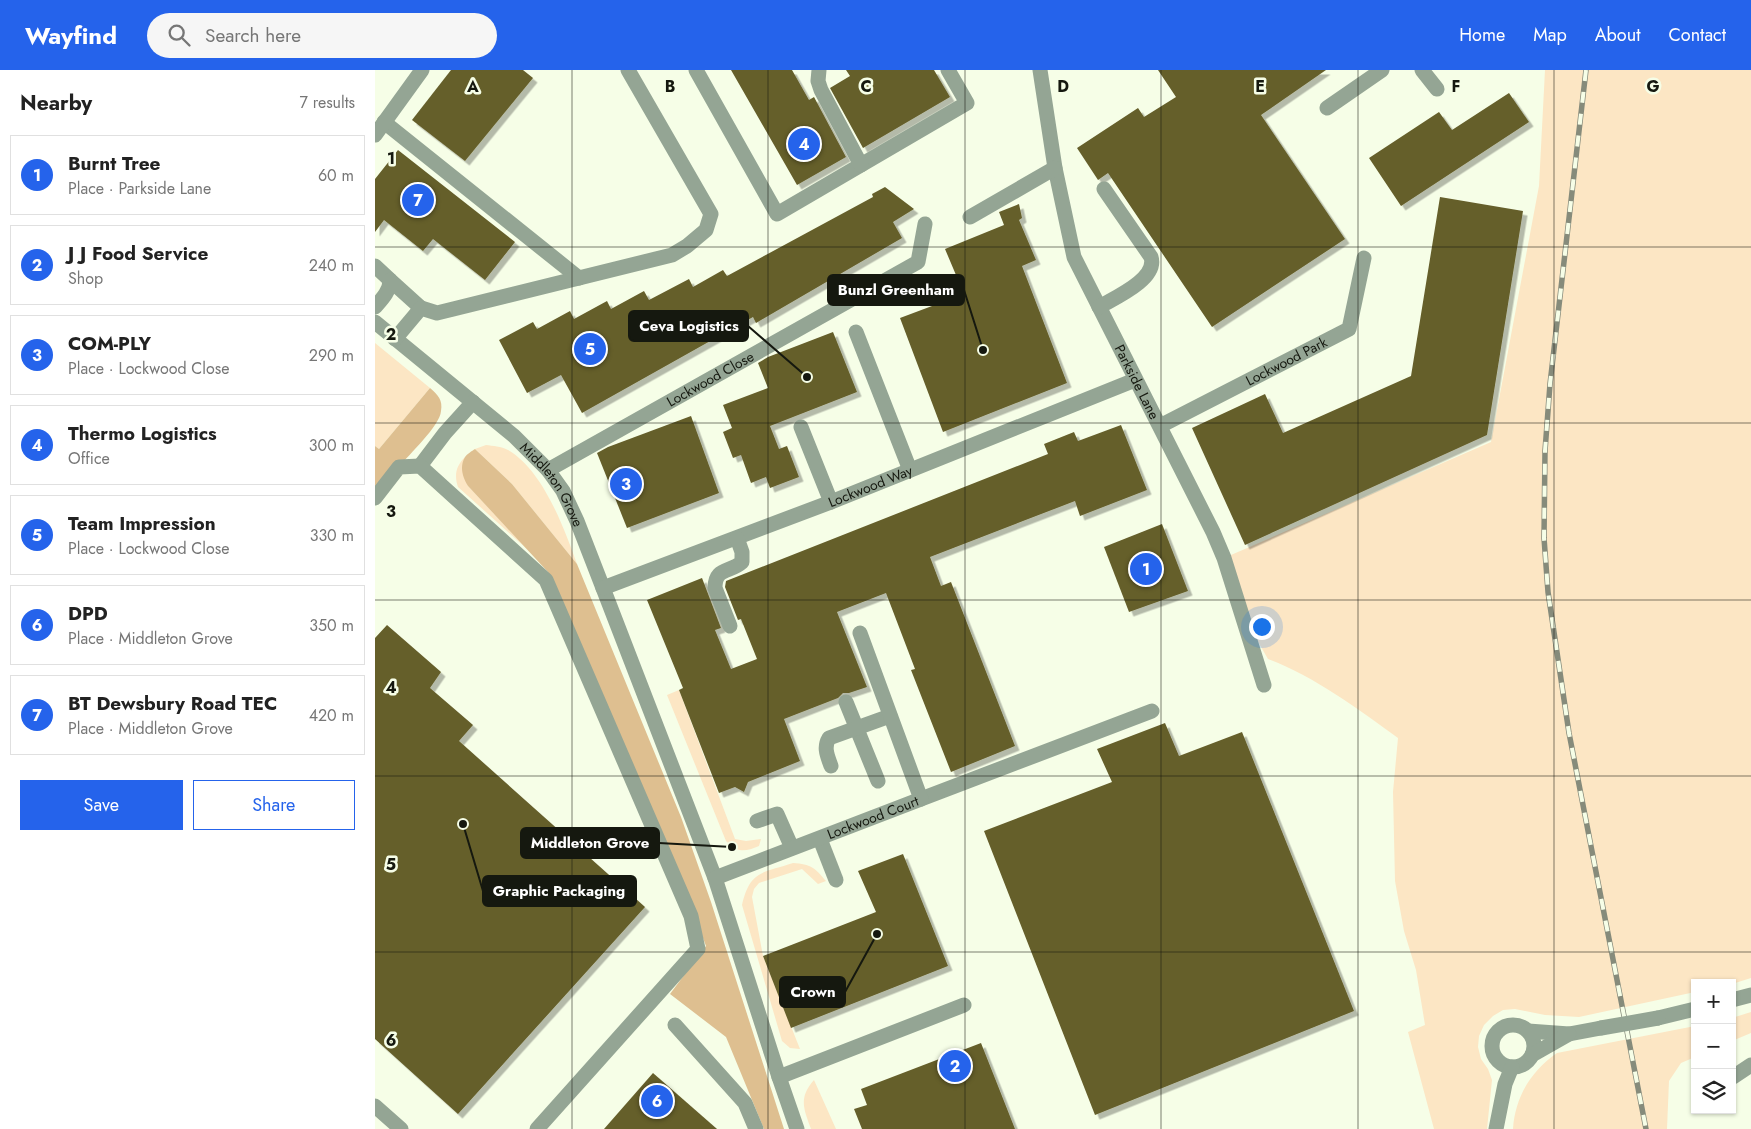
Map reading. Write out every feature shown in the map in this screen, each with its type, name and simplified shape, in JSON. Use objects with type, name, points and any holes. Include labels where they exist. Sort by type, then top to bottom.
[{"type":"street","points":[[375,135],[422,70]]},
{"type":"street","points":[[375,266],[421,308],[437,313],[672,255],[687,246],[706,230],[711,214],[628,70]]},
{"type":"street","points":[[696,70],[777,214],[967,104],[948,70]]},
{"type":"street","points":[[819,70],[818,81],[821,90],[861,165]]},
{"type":"street","name":"Parkside Lane","points":[[1040,70],[1055,168],[1074,257],[1213,532],[1224,558],[1264,685]]},
{"type":"street","points":[[1327,108],[1382,70]]},
{"type":"street","points":[[1422,70],[1437,89]]},
{"type":"street","points":[[384,122],[579,278]]},
{"type":"street","points":[[970,217],[1055,168]]},
{"type":"street","points":[[1099,307],[1126,292],[1144,278],[1150,271],[1152,263],[1151,257],[1105,189]]},
{"type":"street","name":"Lockwood Close","points":[[548,470],[918,262],[925,224]]},
{"type":"street","name":"Lockwood Park","points":[[1160,426],[1349,329],[1364,258]]},
{"type":"street","points":[[375,307],[390,286],[390,280]]},
{"type":"street","points":[[395,340],[421,308]]},
{"type":"street","name":"Middleton Grove","points":[[375,322],[514,436],[548,470],[563,491],[603,588],[715,878],[797,1129]]},
{"type":"street","points":[[856,332],[910,470]]},
{"type":"street","name":"Lockwood Way","points":[[603,588],[831,502],[1135,380]]},
{"type":"street","points":[[420,466],[445,433],[473,402]]},
{"type":"street","points":[[801,427],[831,502]]},
{"type":"street","points":[[375,498],[399,467],[420,466],[546,580],[691,916],[698,949],[537,1129]]},
{"type":"street","points":[[730,626],[715,588],[715,582],[718,574],[742,562],[743,552],[737,538]]},
{"type":"street","name":"Lockwood Court","points":[[715,878],[921,799],[860,633]]},
{"type":"street","points":[[846,702],[878,781]]},
{"type":"street","points":[[921,799],[1152,711]]},
{"type":"street","points":[[831,766],[826,743],[833,736],[890,716]]},
{"type":"street","points":[[757,821],[777,814],[792,848]]},
{"type":"street","points":[[820,839],[836,880]]},
{"type":"street","points":[[1736,999],[1751,995]]},
{"type":"street","points":[[779,1077],[964,1005]]},
{"type":"street","points":[[1569,1034],[1532,1055],[1523,1064],[1512,1067],[1505,1066],[1495,1057],[1491,1044],[1493,1037],[1502,1027],[1509,1025],[1516,1025],[1528,1031],[1569,1034],[1691,1010]]},
{"type":"street","points":[[675,1025],[745,1103],[756,1129]]},
{"type":"street","points":[[1528,1031],[1534,1042],[1532,1055]]},
{"type":"street","points":[[1736,1075],[1751,1065]]},
{"type":"street","points":[[1496,1129],[1505,1084],[1512,1067]]},
{"type":"street","points":[[375,1106],[401,1129]]},
{"type":"shaded area","points":[[1545,70],[1751,70],[1751,978],[1736,983],[1736,979],[1691,979],[1691,993],[1579,1017],[1545,1015],[1515,1009],[1503,1010],[1484,1025],[1479,1036],[1478,1047],[1481,1059],[1488,1069],[1492,1080],[1487,1129],[1434,1129],[1408,1032],[1425,1025],[1416,970],[1404,931],[1395,881],[1393,792],[1398,738],[1352,705],[1302,674],[1268,659],[1242,614],[1224,558],[1491,442],[1539,186]]},
{"type":"shaded area","points":[[375,343],[430,388],[379,449],[375,446]]},
{"type":"shaded area","points":[[430,388],[438,395],[441,401],[439,417],[430,432],[375,498],[375,446],[379,449]]},
{"type":"shaded area","points":[[486,445],[508,450],[532,471],[542,485],[559,517],[577,564],[512,484],[475,449]]},
{"type":"shaded area","points":[[475,449],[512,484],[577,564],[681,817],[711,902],[784,1129],[764,1129],[726,1037],[670,994],[706,946],[670,851],[548,572],[468,486],[465,480],[462,472],[463,461]]},
{"type":"shaded area","points":[[465,457],[462,467],[468,486],[527,549],[458,487],[457,471]]},
{"type":"shaded area","points":[[679,690],[735,839],[746,841],[761,839],[759,846],[741,850],[734,848],[726,841],[667,695]]},
{"type":"shaded area","points":[[793,863],[804,864],[812,868],[826,881],[818,884],[802,869],[759,883],[754,889],[752,897],[763,956],[800,1049],[790,1048],[782,1041],[742,905],[749,885],[754,879],[766,871]]},
{"type":"shaded area","points":[[1751,1012],[1751,1033],[1736,1039],[1736,1024],[1736,1017]]},
{"type":"shaded area","points":[[1691,1027],[1691,1059],[1681,1063],[1669,1081],[1667,1129],[1513,1129],[1517,1106],[1526,1086],[1539,1068],[1557,1053]]},
{"type":"shaded area","points":[[814,1080],[836,1129],[811,1129],[804,1098]]},
{"type":"building","points":[[451,70],[523,70],[533,78],[465,161],[412,120]]},
{"type":"building","points":[[731,70],[792,70],[809,100],[814,97],[846,157],[797,185]]},
{"type":"building","points":[[846,70],[934,70],[950,97],[863,148],[830,88],[850,76]]},
{"type":"building","points":[[1158,70],[1326,70],[1261,115],[1345,239],[1212,327],[1108,173],[1098,180],[1077,148],[1138,108],[1144,117],[1176,97]]},
{"type":"building","points":[[1509,93],[1529,122],[1401,206],[1369,158],[1439,112],[1452,130]]},
{"type":"building","points":[[398,150],[515,242],[485,280],[433,239],[423,251],[384,220],[375,232],[375,179]]},
{"type":"building","points":[[885,187],[914,209],[893,222],[902,238],[756,323],[753,317],[582,413],[561,375],[527,393],[499,340],[533,322],[537,329],[570,311],[574,319],[607,301],[611,309],[644,291],[649,300],[689,279],[693,287],[723,270],[727,276],[873,197],[872,194]]},
{"type":"building","points":[[1440,197],[1523,211],[1487,435],[1245,545],[1192,428],[1265,394],[1283,433],[1411,376]]},
{"type":"building","points":[[1019,204],[1022,218],[1019,220],[1036,260],[1022,266],[1067,383],[943,432],[900,318],[964,294],[945,249],[1004,225],[999,212]]},
{"type":"building","points":[[833,332],[857,392],[770,426],[779,449],[787,446],[799,477],[770,488],[766,477],[751,483],[741,455],[733,458],[723,432],[732,428],[723,405],[768,388],[758,363],[768,357]]},
{"type":"building","points":[[691,416],[719,493],[627,528],[597,453],[608,447]]},
{"type":"building","points":[[1121,425],[1147,490],[1080,516],[1075,501],[930,557],[941,586],[951,582],[1015,746],[951,772],[911,670],[915,669],[886,593],[837,612],[867,687],[843,693],[838,698],[784,719],[800,761],[748,782],[744,792],[735,787],[719,793],[679,690],[683,688],[647,600],[702,578],[721,628],[715,630],[731,669],[757,659],[741,619],[738,620],[725,587],[726,581],[1048,454],[1044,444],[1074,432],[1078,441]]},
{"type":"building","points":[[1162,524],[1188,591],[1129,612],[1104,547]]},
{"type":"building","points":[[387,625],[441,672],[430,688],[473,725],[459,741],[645,907],[458,1114],[375,1039],[375,638]]},
{"type":"building","points":[[1165,723],[1179,756],[1242,732],[1354,1011],[1095,1115],[984,831],[1112,782],[1097,749]]},
{"type":"building","points":[[903,854],[948,966],[791,1028],[763,956],[876,912],[858,871]]},
{"type":"building","points":[[981,1043],[1015,1129],[862,1129],[854,1109],[867,1105],[861,1089]]},
{"type":"building","points":[[653,1073],[717,1129],[604,1129]]},
{"type":"railway","points":[[1586,70],[1550,384],[1545,451],[1544,538],[1548,592],[1569,733],[1646,1129]]},
{"type":"place","name":"Thermo Logistics","points":[[804,144]]},
{"type":"place","name":"BT Dewsbury Road TEC","points":[[418,200]]},
{"type":"place","name":"Team Impression","points":[[590,349]]},
{"type":"place","name":"Bunzl Greenham","points":[[983,350]]},
{"type":"place","name":"Ceva Logistics","points":[[807,377]]},
{"type":"place","name":"COM-PLY","points":[[626,484]]},
{"type":"place","name":"Burnt Tree","points":[[1146,569]]},
{"type":"place","name":"Graphic Packaging","points":[[463,824]]},
{"type":"place","name":"Middleton Grove","points":[[732,847]]},
{"type":"place","name":"Crown","points":[[877,934]]},
{"type":"place","name":"J J Food Service","points":[[955,1066]]},
{"type":"place","name":"DPD","points":[[657,1101]]}]
